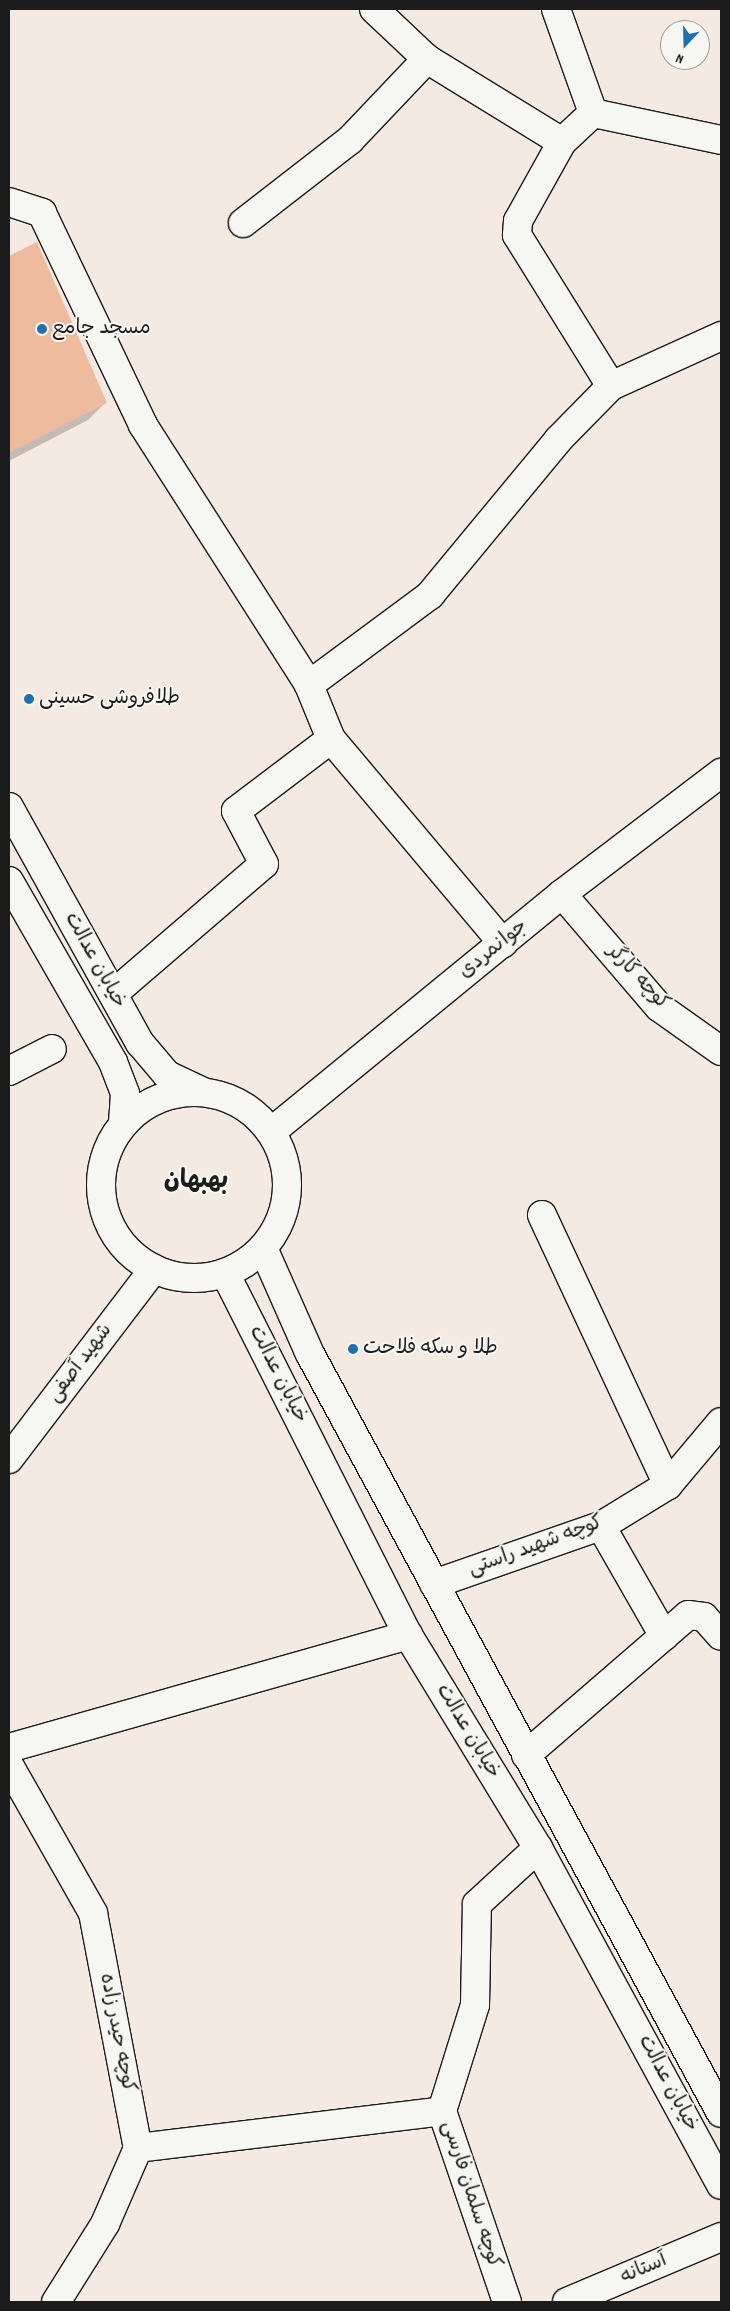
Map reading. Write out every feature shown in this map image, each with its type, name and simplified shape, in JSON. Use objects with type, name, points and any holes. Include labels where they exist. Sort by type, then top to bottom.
[{"type":"street","points":[[374,9],[427,59],[562,142]]},
{"type":"street","points":[[556,9],[593,113]]},
{"type":"street","points":[[243,222],[350,140],[427,59]]},
{"type":"street","points":[[593,113],[721,140]]},
{"type":"street","points":[[593,113],[562,142],[518,221],[517,235],[611,386]]},
{"type":"street","points":[[9,202],[42,213],[143,425],[309,685],[331,739],[503,943]]},
{"type":"street","points":[[309,685],[430,595],[558,440],[611,386],[721,336]]},
{"type":"street","points":[[112,994],[264,864],[236,811],[331,739]]},
{"type":"street","name":"جوانمردی","points":[[271,1132],[562,894],[721,773]]},
{"type":"street","name":"خیابان عدالت","points":[[9,807],[140,1043],[167,1074],[204,1092]]},
{"type":"street","name":"خیابان عدالت","points":[[9,880],[113,1062],[125,1094],[123,1123]]},
{"type":"street","name":"کوچه کارگر","points":[[562,894],[659,1007],[721,1051]]},
{"type":"street","points":[[9,1071],[52,1049]]},
{"type":"street","points":[[204,1092],[230,1099],[271,1132],[284,1160],[287,1192],[280,1222],[263,1248],[225,1273],[178,1277],[154,1269],[130,1253],[112,1230],[102,1203],[100,1175],[108,1147],[123,1123],[146,1104],[174,1094],[204,1092]]},
{"type":"street","points":[[542,1215],[668,1485]]},
{"type":"street","name":"خیابان عدالت","points":[[263,1248],[309,1352],[721,2114]]},
{"type":"street","name":"شهید آصفی","points":[[9,1459],[154,1269]]},
{"type":"street","name":"خیابان عدالت","points":[[225,1273],[408,1635],[538,1848],[721,2185]]},
{"type":"street","name":"کوچه شهید راستی","points":[[434,1584],[601,1526],[668,1485],[721,1422]]},
{"type":"street","points":[[601,1526],[664,1636]]},
{"type":"street","points":[[526,1755],[664,1636],[697,1613],[721,1636]]},
{"type":"street","points":[[9,1748],[408,1635]]},
{"type":"street","name":"کوچه حیدر زاده","points":[[9,1766],[93,1913],[138,2148]]},
{"type":"street","name":"کوچه سلمان فارسی","points":[[507,2302],[442,2110],[476,2005],[477,1904],[538,1848]]},
{"type":"street","points":[[56,2302],[105,2224],[138,2148],[442,2110]]},
{"type":"street","name":"آستانه","points":[[567,2302],[721,2237]]},
{"type":"building","name":"مسجد جامع","points":[[37,242],[107,403],[9,453],[9,256]]},
{"type":"place","name":"مسجد جامع","points":[[42,329]]},
{"type":"place","name":"طلافروشی حسینی","points":[[29,699]]},
{"type":"place","name":"طلا و سکه فلاحت","points":[[353,1349]]},
{"type":"district","name":"بهبهان","points":[[196,1182]]}]
